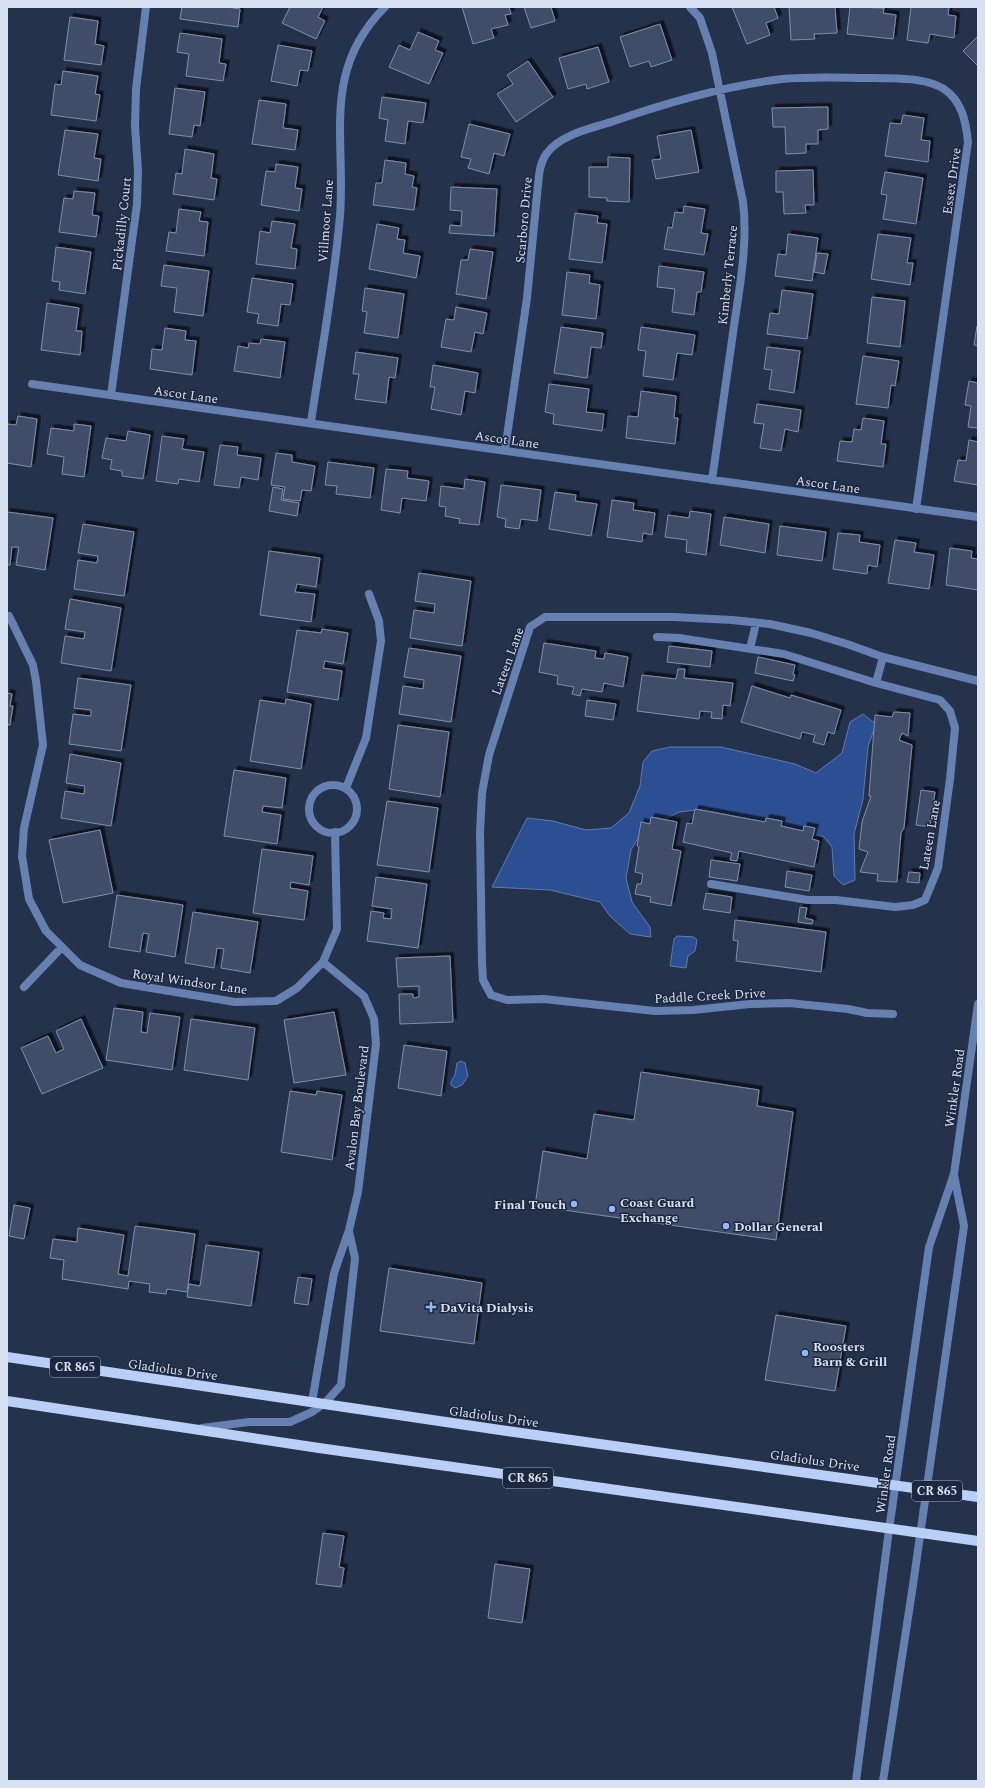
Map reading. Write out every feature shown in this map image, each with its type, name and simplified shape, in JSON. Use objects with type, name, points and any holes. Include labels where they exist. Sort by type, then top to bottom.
[{"type":"main road","name":"Gladiolus Drive","points":[[7,1357],[500,1430],[978,1497]]},
{"type":"main road","name":"CR 865","points":[[7,1401],[189,1429],[889,1530],[978,1541]]},
{"type":"street","name":"Pickadilly Court","points":[[111,395],[137,204],[138,170],[135,126],[136,90],[146,7]]},
{"type":"street","name":"Villmoor Lane","points":[[312,422],[340,215],[340,100],[349,63],[358,44],[366,29],[385,7]]},
{"type":"street","name":"Kimberly Terrace","points":[[690,7],[700,18],[707,36],[743,202],[745,235],[737,305],[712,480]]},
{"type":"street","name":"Essex Drive","points":[[719,89],[783,79],[820,77],[909,79],[927,82],[944,89],[958,103],[966,122],[968,142],[916,509]]},
{"type":"street","name":"Scarboro Drive","points":[[505,450],[527,298],[538,179],[540,168],[547,152],[562,140],[582,132],[677,100],[719,89]]},
{"type":"street","name":"Ascot Lane","points":[[32,384],[190,407],[312,422],[978,518]]},
{"type":"street","points":[[346,788],[366,738],[381,641],[380,621],[369,594]]},
{"type":"street","name":"Royal Windsor Lane","points":[[9,616],[33,665],[43,745],[24,828],[22,856],[29,899],[46,931],[80,965],[122,984],[235,1002],[276,1001],[297,988],[323,962],[337,929],[335,832]]},
{"type":"street","name":"Lateen Lane","points":[[530,999],[507,1000],[490,995],[483,980],[480,832],[482,793],[489,755],[530,627],[545,617],[674,617],[756,623],[811,633],[883,657],[978,681]]},
{"type":"street","points":[[750,649],[756,623]]},
{"type":"street","points":[[657,637],[678,638],[784,654],[876,683],[883,657]]},
{"type":"street","name":"Lateen Lane","points":[[710,884],[808,900],[836,900],[895,907],[913,905],[925,900],[938,868],[955,728],[950,711],[940,700],[876,683]]},
{"type":"street","points":[[338,785],[346,788],[356,801],[357,810],[355,819],[350,826],[343,830],[326,832],[316,825],[310,814],[312,797],[324,786],[338,785]]},
{"type":"street","points":[[24,987],[62,947]]},
{"type":"street","name":"Avalon Bay Boulevard","points":[[312,1402],[334,1273],[349,1230],[358,1192],[376,1044],[374,1019],[364,996],[323,962]]},
{"type":"street","name":"Paddle Creek Drive","points":[[530,999],[655,1011],[693,1010],[750,1004],[790,1003],[848,1009],[867,1013],[892,1014]]},
{"type":"street","name":"Winkler Road","points":[[856,1781],[889,1530],[929,1247],[954,1174],[978,1004]]},
{"type":"street","name":"Winkler Road","points":[[883,1781],[921,1534],[964,1226],[954,1174]]},
{"type":"street","name":"Avalon Bay Boulevard","points":[[189,1429],[249,1422],[290,1422],[312,1412],[325,1403],[341,1385],[355,1258],[349,1230]]},
{"type":"water","points":[[863,714],[876,724],[868,746],[863,799],[854,834],[855,880],[843,885],[834,876],[832,847],[824,837],[703,809],[679,812],[643,830],[631,850],[626,878],[632,902],[650,927],[651,937],[630,934],[610,916],[600,902],[550,890],[492,887],[527,818],[553,821],[586,830],[611,828],[629,813],[640,786],[643,762],[652,751],[670,747],[721,747],[795,764],[816,773],[842,753],[850,722]]},
{"type":"water","points":[[677,936],[694,937],[697,940],[695,951],[688,956],[686,968],[670,966],[674,939]]},
{"type":"water","points":[[461,1061],[465,1063],[468,1076],[462,1085],[455,1088],[451,1085],[451,1082],[455,1075],[457,1063]]},
{"type":"building","points":[[182,7],[228,7],[240,9],[238,27],[180,19]]},
{"type":"building","points":[[290,7],[323,7],[318,17],[325,21],[316,39],[282,23]]},
{"type":"building","points":[[462,7],[509,7],[511,14],[505,15],[508,25],[491,29],[494,38],[473,44]]},
{"type":"building","points":[[524,7],[551,7],[555,21],[531,28]]},
{"type":"building","points":[[732,7],[774,7],[778,18],[766,23],[770,35],[747,44]]},
{"type":"building","points":[[789,7],[835,7],[837,33],[814,34],[815,39],[791,40]]},
{"type":"building","points":[[850,7],[884,8],[883,13],[896,15],[893,39],[847,34]]},
{"type":"building","points":[[911,7],[949,7],[948,15],[956,16],[954,38],[930,34],[928,43],[907,40]]},
{"type":"building","points":[[70,17],[98,21],[95,44],[104,46],[101,65],[64,60]]},
{"type":"building","points":[[660,24],[672,60],[651,67],[649,61],[630,67],[620,37]]},
{"type":"building","points":[[418,32],[439,41],[435,50],[443,53],[429,84],[389,67],[399,45],[410,50]]},
{"type":"building","points":[[180,33],[222,39],[219,63],[226,64],[223,81],[186,76],[189,54],[177,52]]},
{"type":"building","points":[[978,36],[978,66],[963,51]]},
{"type":"building","points":[[278,45],[312,51],[308,71],[300,70],[297,86],[271,81]]},
{"type":"building","points":[[598,47],[609,82],[587,89],[586,84],[568,89],[559,58]]},
{"type":"building","points":[[528,61],[553,97],[516,122],[497,94],[513,84],[507,75]]},
{"type":"building","points":[[63,71],[98,76],[95,94],[100,95],[96,121],[51,115],[55,84],[61,85]]},
{"type":"building","points":[[175,88],[205,92],[200,126],[194,125],[192,137],[169,134]]},
{"type":"building","points":[[382,97],[426,103],[423,123],[408,121],[405,144],[385,141],[388,120],[379,118]]},
{"type":"building","points":[[259,100],[286,104],[283,128],[298,130],[295,150],[252,144]]},
{"type":"building","points":[[828,107],[828,129],[818,130],[818,144],[806,144],[806,153],[786,154],[785,127],[773,127],[772,108]]},
{"type":"building","points":[[903,115],[924,118],[921,140],[930,141],[928,162],[885,156],[890,123],[901,124]]},
{"type":"building","points":[[469,124],[510,134],[504,156],[494,153],[489,174],[468,168],[471,159],[461,157]]},
{"type":"building","points":[[65,130],[98,134],[94,158],[101,159],[98,181],[58,175]]},
{"type":"building","points":[[691,130],[699,172],[656,179],[652,160],[661,159],[657,136]]},
{"type":"building","points":[[185,149],[214,154],[211,178],[217,179],[214,200],[173,194],[176,173],[182,174]]},
{"type":"building","points":[[608,157],[630,158],[629,202],[607,201],[607,198],[589,197],[589,167],[608,167]]},
{"type":"building","points":[[385,160],[406,163],[405,174],[414,176],[412,187],[417,188],[414,210],[373,205],[376,183],[382,183]]},
{"type":"building","points":[[276,164],[298,167],[295,188],[302,189],[299,211],[261,205],[266,171],[275,172]]},
{"type":"building","points":[[813,170],[814,205],[805,205],[806,213],[784,214],[783,192],[776,192],[776,171]]},
{"type":"building","points":[[885,172],[923,178],[916,224],[883,219],[887,195],[881,194]]},
{"type":"building","points":[[451,187],[497,189],[494,236],[449,233],[450,225],[461,226],[462,211],[450,210]]},
{"type":"building","points":[[74,191],[95,193],[92,215],[99,216],[96,237],[59,232],[64,198],[73,199]]},
{"type":"building","points":[[684,206],[705,209],[701,233],[708,234],[704,255],[664,249],[668,227],[672,228],[675,212],[683,213]]},
{"type":"building","points":[[179,209],[201,212],[199,221],[208,222],[204,256],[166,251],[169,232],[176,233]]},
{"type":"building","points":[[575,213],[598,216],[597,223],[607,224],[602,263],[569,259]]},
{"type":"building","points":[[272,221],[295,224],[291,248],[297,249],[295,269],[256,264],[260,231],[270,233]]},
{"type":"building","points":[[377,224],[399,228],[397,239],[405,240],[403,253],[420,256],[416,278],[369,269]]},
{"type":"building","points":[[788,234],[818,238],[812,281],[775,276],[778,254],[786,255]]},
{"type":"building","points":[[878,234],[911,238],[907,263],[913,263],[910,285],[871,279]]},
{"type":"building","points":[[56,247],[91,252],[85,294],[59,290],[60,282],[52,281]]},
{"type":"building","points":[[470,249],[493,252],[486,299],[456,294],[461,260],[468,260]]},
{"type":"building","points":[[817,253],[828,254],[824,274],[814,272]]},
{"type":"building","points":[[164,265],[209,271],[203,316],[174,312],[177,288],[161,286]]},
{"type":"building","points":[[659,266],[704,272],[701,292],[697,292],[694,315],[672,312],[675,289],[657,287]]},
{"type":"building","points":[[567,272],[590,275],[589,283],[600,285],[596,319],[562,315]]},
{"type":"building","points":[[252,278],[293,284],[290,305],[281,304],[278,326],[257,323],[259,314],[247,312]]},
{"type":"building","points":[[365,288],[404,294],[398,338],[364,333],[367,312],[362,311]]},
{"type":"building","points":[[782,290],[813,294],[807,339],[767,334],[770,313],[779,314]]},
{"type":"building","points":[[872,297],[905,301],[900,347],[867,343]]},
{"type":"building","points":[[47,303],[79,308],[76,331],[82,331],[80,355],[41,350]]},
{"type":"building","points":[[456,307],[487,313],[483,334],[475,332],[471,352],[441,347],[446,319],[454,320]]},
{"type":"building","points":[[978,326],[978,346],[974,345]]},
{"type":"building","points":[[561,327],[603,333],[601,348],[591,347],[587,378],[554,373]]},
{"type":"building","points":[[641,327],[695,335],[692,355],[677,353],[673,380],[643,376],[646,351],[638,350]]},
{"type":"building","points":[[165,328],[186,331],[185,340],[196,341],[192,375],[150,369],[152,349],[162,350]]},
{"type":"building","points":[[261,339],[285,342],[280,378],[234,371],[238,346],[248,348],[249,343],[260,344]]},
{"type":"building","points":[[767,347],[800,351],[794,393],[769,389],[772,370],[764,369]]},
{"type":"building","points":[[356,352],[398,358],[395,378],[389,377],[386,403],[355,399],[359,374],[353,374]]},
{"type":"building","points":[[863,356],[899,361],[895,386],[891,385],[888,408],[856,404]]},
{"type":"building","points":[[433,365],[478,373],[475,393],[465,391],[461,415],[431,409],[435,387],[430,387]]},
{"type":"building","points":[[969,381],[978,383],[978,428],[968,427],[971,406],[965,405]]},
{"type":"building","points":[[549,384],[589,389],[586,412],[604,414],[602,431],[553,424],[554,414],[545,412]]},
{"type":"building","points":[[641,391],[676,396],[674,418],[678,418],[675,444],[626,438],[628,416],[638,417]]},
{"type":"building","points":[[757,404],[801,410],[798,432],[785,429],[781,451],[760,448],[764,424],[754,423]]},
{"type":"building","points":[[18,416],[37,419],[31,467],[7,463],[7,424],[16,425]]},
{"type":"building","points":[[863,418],[884,421],[881,444],[886,444],[883,467],[837,461],[840,441],[852,442],[854,429],[861,430]]},
{"type":"building","points":[[74,424],[91,426],[84,477],[62,474],[64,457],[47,454],[51,428],[74,431]]},
{"type":"building","points":[[128,431],[150,435],[143,479],[122,476],[122,471],[110,469],[112,460],[102,458],[106,438],[126,441]]},
{"type":"building","points":[[162,436],[184,439],[182,449],[204,452],[199,482],[179,479],[178,484],[156,481]]},
{"type":"building","points":[[969,440],[978,442],[978,485],[954,481],[958,460],[966,461]]},
{"type":"building","points":[[220,445],[238,447],[237,455],[261,458],[258,480],[241,477],[239,488],[214,485]]},
{"type":"building","points":[[276,453],[292,455],[292,462],[315,466],[311,491],[302,490],[300,501],[283,499],[285,487],[271,485]]},
{"type":"building","points":[[328,462],[374,468],[370,498],[336,494],[337,486],[325,485]]},
{"type":"building","points":[[386,469],[408,471],[407,478],[429,481],[426,501],[402,498],[400,513],[381,510]]},
{"type":"building","points":[[465,479],[485,482],[479,525],[459,523],[460,519],[445,516],[446,507],[439,506],[441,486],[464,489]]},
{"type":"building","points":[[501,485],[541,490],[537,521],[521,519],[519,529],[505,527],[506,519],[497,517]]},
{"type":"building","points":[[273,487],[283,489],[281,500],[299,503],[297,516],[269,511]]},
{"type":"building","points":[[555,492],[576,495],[575,501],[597,504],[591,536],[549,529]]},
{"type":"building","points":[[612,500],[634,503],[633,510],[655,513],[652,535],[643,533],[642,542],[607,537]]},
{"type":"building","points":[[690,511],[711,514],[706,555],[686,552],[687,540],[665,537],[668,515],[689,518]]},
{"type":"building","points":[[7,512],[53,518],[45,570],[16,565],[19,547],[12,547],[10,565],[7,565]]},
{"type":"building","points":[[724,517],[769,524],[765,553],[720,545]]},
{"type":"building","points":[[83,524],[134,532],[124,596],[74,589],[78,560],[97,563],[98,556],[78,553]]},
{"type":"building","points":[[780,526],[826,532],[822,561],[777,555]]},
{"type":"building","points":[[838,533],[860,535],[859,542],[880,545],[877,567],[868,565],[867,574],[833,569]]},
{"type":"building","points":[[895,540],[916,543],[914,552],[934,555],[929,589],[888,583]]},
{"type":"building","points":[[950,548],[972,551],[971,558],[978,559],[978,590],[946,585]]},
{"type":"building","points":[[269,551],[320,558],[316,587],[297,584],[295,592],[315,594],[311,622],[260,615]]},
{"type":"building","points":[[419,573],[471,581],[462,646],[410,638],[414,610],[434,613],[435,604],[415,601]]},
{"type":"building","points":[[70,599],[121,608],[111,671],[61,663],[65,636],[84,639],[85,632],[65,629]]},
{"type":"building","points":[[322,629],[348,633],[343,664],[325,661],[323,668],[342,671],[338,700],[287,692],[297,630],[321,633]]},
{"type":"building","points":[[544,643],[596,651],[595,658],[604,659],[605,653],[628,657],[623,687],[604,683],[602,692],[582,689],[580,696],[572,694],[574,687],[557,684],[558,676],[539,672]]},
{"type":"building","points":[[669,646],[712,651],[710,667],[667,662]]},
{"type":"building","points":[[409,648],[461,656],[451,722],[399,714],[403,686],[423,689],[424,680],[404,677]]},
{"type":"building","points":[[758,657],[795,665],[793,674],[795,675],[793,681],[755,673]]},
{"type":"building","points":[[678,669],[685,669],[684,678],[733,683],[730,706],[723,705],[722,719],[711,718],[712,712],[700,711],[699,719],[637,711],[642,675],[676,679]]},
{"type":"building","points":[[78,678],[131,685],[121,751],[69,744],[73,714],[91,716],[91,710],[74,708]]},
{"type":"building","points":[[752,686],[790,698],[791,695],[841,710],[834,734],[828,732],[824,745],[813,742],[815,735],[802,732],[800,739],[741,722]]},
{"type":"building","points":[[7,693],[12,694],[10,706],[13,706],[10,725],[7,725]]},
{"type":"building","points":[[286,699],[311,704],[301,769],[250,761],[260,700],[285,704]]},
{"type":"building","points":[[587,700],[616,704],[613,720],[585,716]]},
{"type":"building","points":[[894,712],[910,713],[908,736],[902,733],[899,740],[912,745],[904,828],[901,833],[897,882],[877,881],[878,874],[860,872],[868,852],[859,849],[862,822],[871,796],[869,796],[875,715],[892,717]]},
{"type":"building","points":[[398,725],[449,732],[440,797],[389,789]]},
{"type":"building","points":[[70,754],[121,763],[111,826],[61,818],[65,791],[84,794],[85,786],[66,783]]},
{"type":"building","points":[[234,770],[286,778],[282,808],[263,806],[262,812],[281,815],[277,844],[224,836]]},
{"type":"building","points":[[921,790],[935,792],[930,827],[916,825]]},
{"type":"building","points":[[387,801],[438,808],[429,872],[377,865]]},
{"type":"building","points":[[695,809],[765,822],[766,818],[782,821],[781,826],[803,831],[804,826],[815,828],[812,839],[819,841],[814,867],[739,851],[737,861],[730,860],[732,853],[683,842],[687,823],[692,824]]},
{"type":"building","points":[[651,817],[677,822],[672,849],[681,851],[671,906],[650,902],[651,897],[635,894],[637,884],[641,884],[643,874],[635,872],[641,822],[650,824]]},
{"type":"building","points":[[100,830],[113,893],[63,903],[49,840]]},
{"type":"building","points":[[262,849],[313,856],[309,885],[291,882],[290,888],[308,891],[304,920],[253,913]]},
{"type":"building","points":[[711,860],[740,864],[737,881],[709,877]]},
{"type":"building","points":[[787,871],[812,875],[809,891],[785,887]]},
{"type":"building","points":[[909,872],[920,873],[919,883],[907,882]]},
{"type":"building","points":[[376,877],[427,884],[418,948],[367,941],[371,911],[384,913],[383,918],[391,919],[392,909],[372,906]]},
{"type":"building","points":[[706,893],[732,897],[730,913],[703,909]]},
{"type":"building","points":[[117,895],[183,905],[175,957],[146,952],[149,934],[143,933],[140,952],[109,947]]},
{"type":"building","points":[[800,907],[807,908],[805,918],[813,920],[812,924],[798,922]]},
{"type":"building","points":[[193,912],[258,922],[250,973],[221,968],[224,949],[217,948],[214,968],[185,963]]},
{"type":"building","points":[[735,920],[826,932],[821,972],[736,961],[738,941],[733,940]]},
{"type":"building","points":[[450,956],[453,1022],[400,1024],[399,994],[413,994],[413,998],[419,997],[419,986],[398,987],[396,958]]},
{"type":"building","points":[[114,1008],[143,1012],[141,1032],[147,1033],[150,1013],[180,1017],[172,1070],[106,1060]]},
{"type":"building","points":[[334,1012],[346,1075],[294,1083],[284,1020]]},
{"type":"building","points":[[81,1019],[103,1068],[42,1094],[21,1048],[48,1036],[56,1053],[64,1049],[56,1031]]},
{"type":"building","points":[[191,1019],[255,1028],[248,1080],[184,1070]]},
{"type":"building","points":[[404,1045],[447,1051],[441,1096],[398,1088]]},
{"type":"building","points":[[641,1072],[759,1090],[757,1106],[793,1112],[776,1240],[535,1206],[543,1151],[587,1159],[594,1114],[634,1120]]},
{"type":"building","points":[[290,1091],[316,1095],[317,1091],[342,1095],[332,1160],[281,1152]]},
{"type":"building","points":[[14,1205],[30,1208],[24,1239],[9,1236]]},
{"type":"building","points":[[135,1226],[195,1234],[187,1292],[167,1289],[166,1294],[149,1292],[150,1284],[129,1281],[128,1289],[62,1279],[64,1260],[50,1258],[53,1239],[77,1242],[78,1228],[124,1235],[118,1274],[128,1276]]},
{"type":"building","points":[[206,1245],[259,1252],[251,1306],[187,1297],[189,1284],[200,1286]]},
{"type":"building","name":"DaVita Dialysis","points":[[389,1268],[482,1283],[474,1344],[380,1331]]},
{"type":"building","points":[[298,1277],[312,1279],[308,1305],[294,1303]]},
{"type":"building","name":"Roosters Barn & Grill","points":[[776,1315],[846,1326],[835,1391],[765,1380]]},
{"type":"building","points":[[323,1533],[344,1536],[339,1567],[344,1568],[341,1587],[316,1584]]},
{"type":"building","points":[[495,1564],[530,1569],[522,1623],[488,1618]]},
{"type":"place","name":"Final Touch","points":[[574,1204]]},
{"type":"place","name":"Coast Guard Exchange","points":[[612,1209]]},
{"type":"place","name":"Dollar General","points":[[726,1226]]},
{"type":"place","name":"DaVita Dialysis","points":[[431,1307]]},
{"type":"place","name":"Roosters Barn & Grill","points":[[805,1353]]}]
